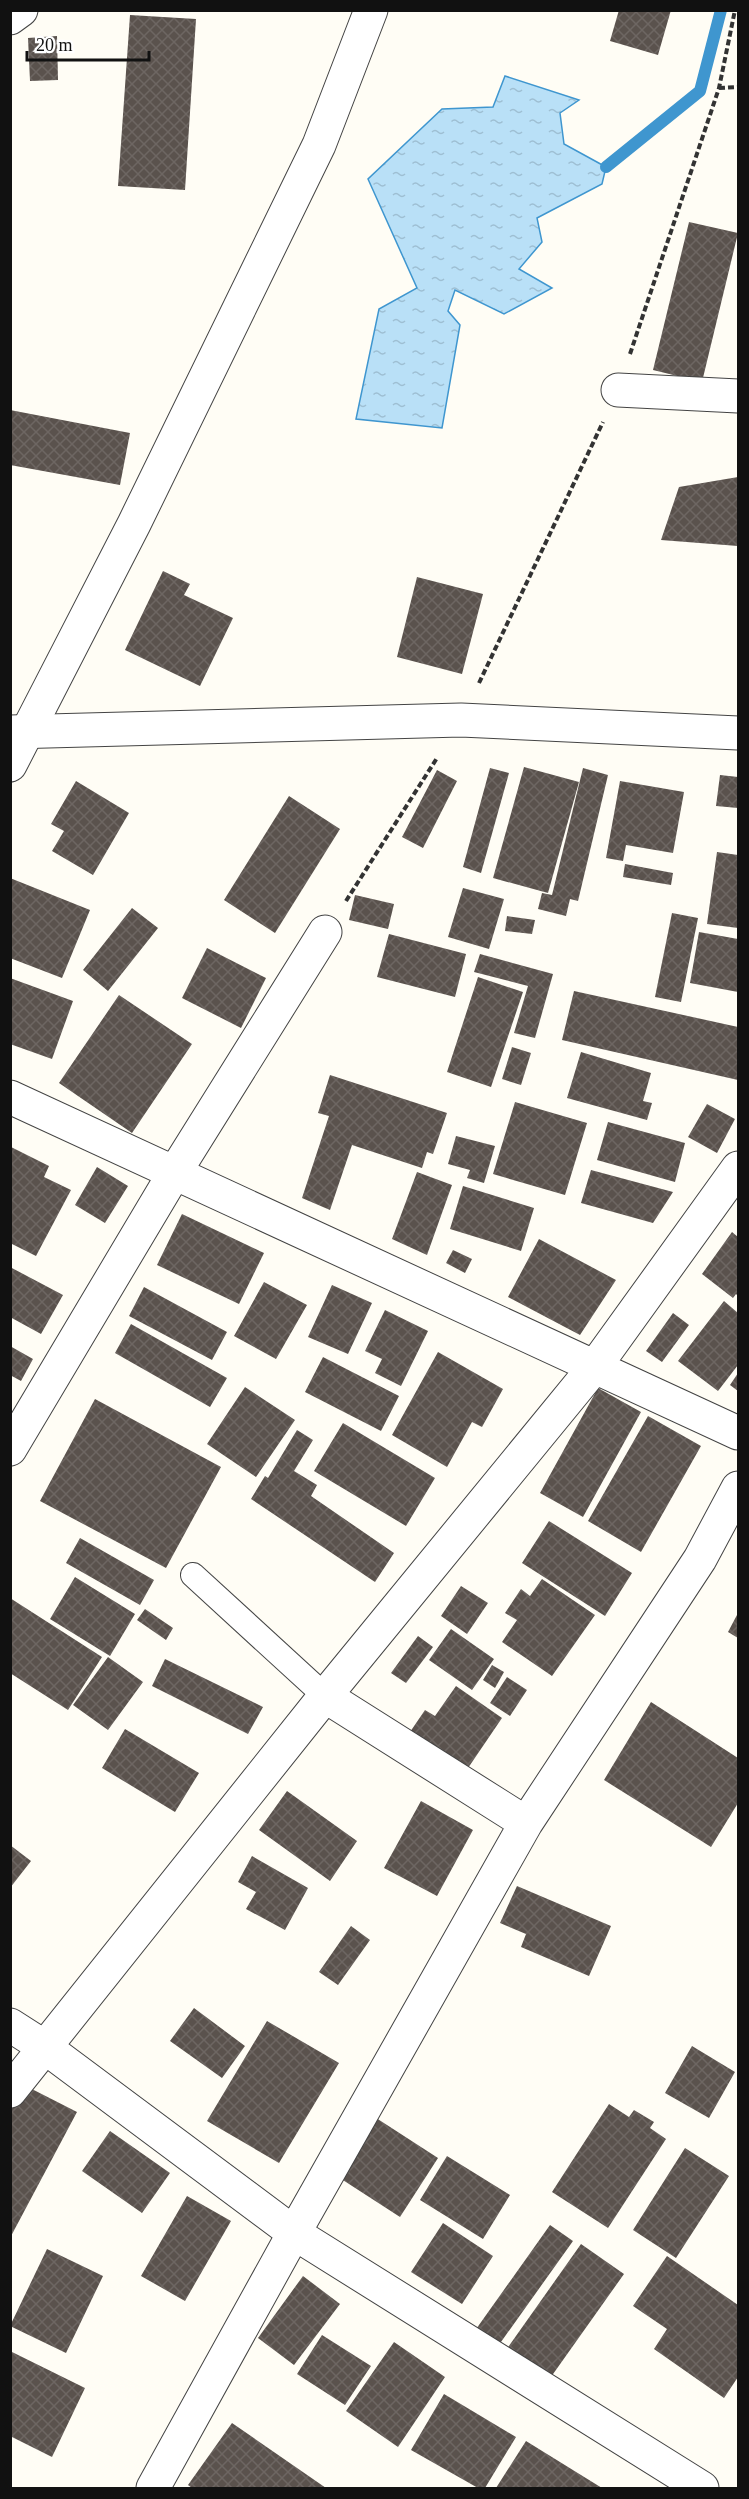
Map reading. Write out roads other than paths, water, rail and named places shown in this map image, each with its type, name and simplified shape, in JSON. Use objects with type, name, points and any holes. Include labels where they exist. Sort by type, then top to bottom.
[{"type":"street","points":[[10,18],[21,10]]},
{"type":"street","points":[[10,765],[20,731],[319,145],[371,10]]},
{"type":"street","points":[[618,390],[738,396]]},
{"type":"street","points":[[20,731],[461,720],[738,733]]},
{"type":"street","points":[[10,1449],[176,1172],[326,932]]},
{"type":"street","points":[[10,1097],[596,1365],[738,1433]]},
{"type":"street","points":[[10,2091],[325,1696],[596,1365],[738,1167]]},
{"type":"street","points":[[153,2488],[526,1823],[700,1559],[738,1488]]},
{"type":"street","points":[[325,1696],[526,1823]]},
{"type":"street","points":[[10,2025],[46,2048],[294,2233],[702,2488]]},
{"type":"lane","points":[[193,1575],[325,1696]]},
{"type":"water","points":[[505,76],[579,100],[560,113],[564,144],[606,167],[602,184],[537,218],[542,242],[519,269],[552,288],[504,314],[455,290],[448,311],[460,325],[442,428],[356,419],[379,309],[417,288],[368,179],[442,109],[493,107]]},
{"type":"waterway","points":[[606,167],[700,91],[721,10]]}]
